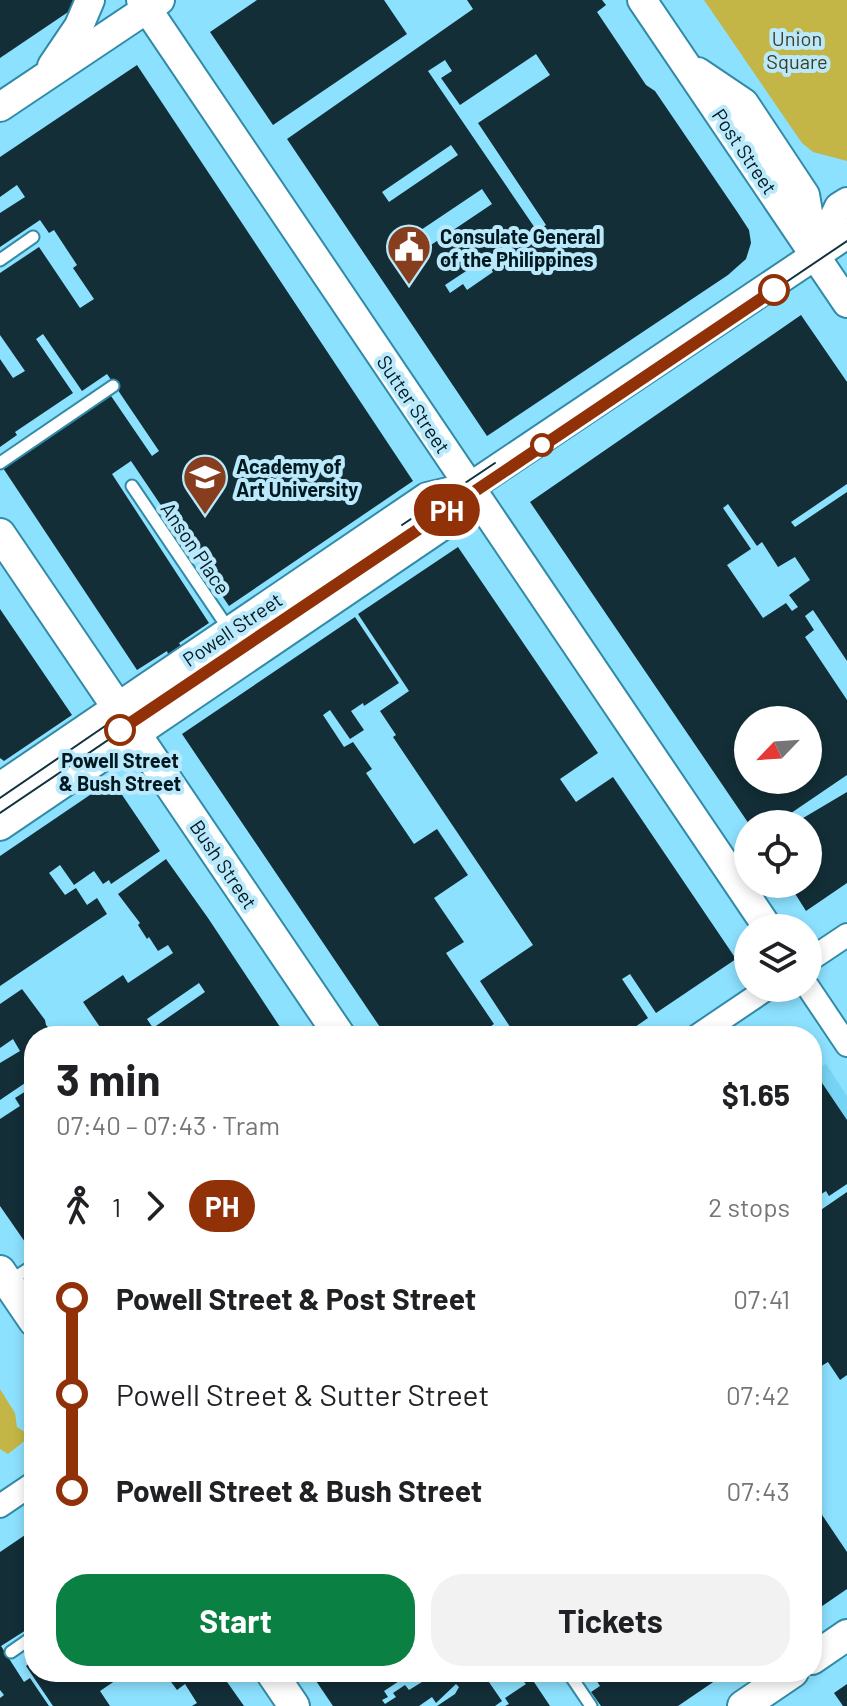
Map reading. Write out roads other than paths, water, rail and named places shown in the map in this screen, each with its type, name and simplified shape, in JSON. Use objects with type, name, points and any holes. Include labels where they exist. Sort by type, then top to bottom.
[{"type":"main road","name":"Bush Street","points":[[0,534],[333,1026]]},
{"type":"main road","points":[[4,1277],[24,1306]]},
{"type":"main road","points":[[822,1652],[847,1635]]},
{"type":"main road","points":[[278,1682],[294,1706]]},
{"type":"main road","points":[[743,1706],[784,1683]]},
{"type":"street","points":[[45,77],[79,26],[90,0]]},
{"type":"street","name":"Post Street","points":[[642,0],[847,303]]},
{"type":"street","points":[[0,107],[149,3]]},
{"type":"street","name":"Sutter Street","points":[[149,3],[759,914]]},
{"type":"street","points":[[815,256],[839,207],[847,202]]},
{"type":"street","name":"Powell Street","points":[[0,826],[230,631],[427,497],[470,487],[847,234]]},
{"type":"street","name":"Powell Street","points":[[0,787],[126,720],[445,524],[470,487]]},
{"type":"street","points":[[822,952],[847,935]]},
{"type":"street","points":[[712,1026],[747,1002]]},
{"type":"street","points":[[818,1002],[847,1045]]},
{"type":"street","points":[[0,1506],[24,1490]]},
{"type":"lane","points":[[0,260],[33,237]]},
{"type":"lane","points":[[0,463],[113,386]]},
{"type":"lane","name":"Anson Place","points":[[132,486],[230,631]]},
{"type":"lane","points":[[0,806],[126,720]]},
{"type":"lane","points":[[4,1277],[24,1269]]},
{"type":"lane","points":[[11,1652],[24,1643]]},
{"type":"lane","points":[[575,1682],[591,1706]]},
{"type":"tram line","points":[[0,813],[847,241]]},
{"type":"tram line","name":"PH","points":[[120,730],[774,290]]},
{"type":"tram line","points":[[402,525],[495,463]]},
{"type":"tram line","points":[[0,798],[111,722]]},
{"type":"place","name":"Consulate General of the Philippines","points":[[409,286]]},
{"type":"place","name":"Academy of Art University","points":[[205,516]]},
{"type":"place","name":"Powell Street & Bush Street","points":[[120,730]]},
{"type":"park label","name":"Union Square","points":[[797,50]]}]
